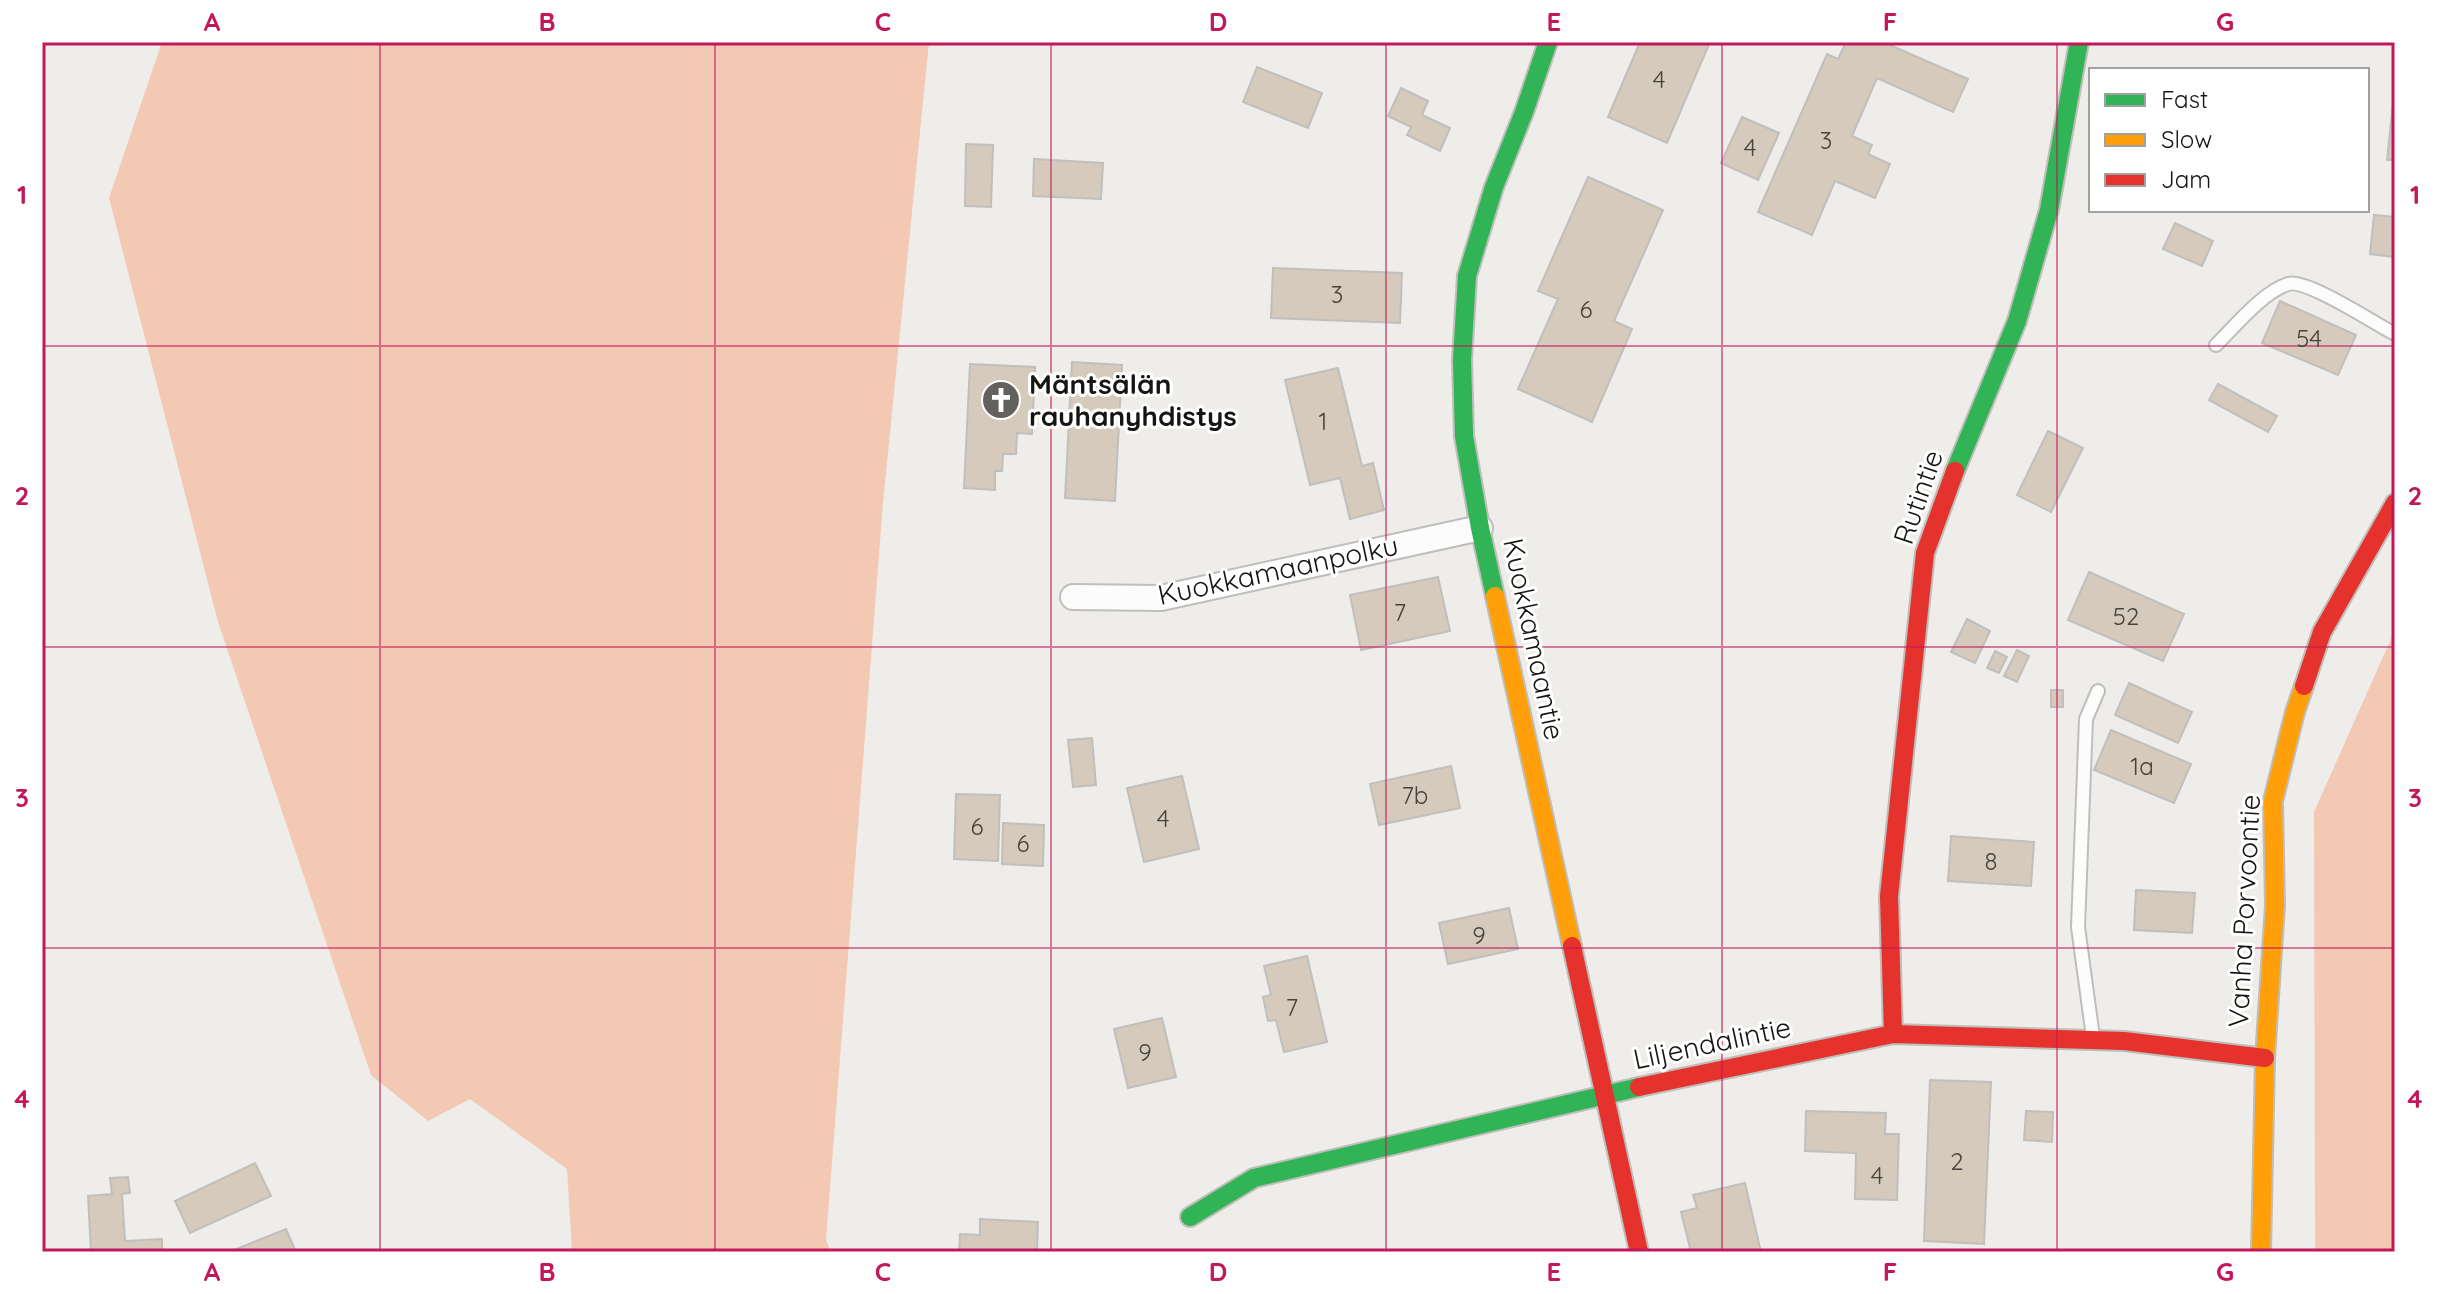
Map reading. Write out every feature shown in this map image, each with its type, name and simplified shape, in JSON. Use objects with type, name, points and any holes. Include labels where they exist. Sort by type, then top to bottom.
[{"type":"street","name":"Kuokkamaantie","points":[[1548,42],[1494,187],[1467,276],[1462,360],[1464,436],[1480,528],[1639,1252]]},
{"type":"street","name":"Rutintie","points":[[1893,1034],[1889,896],[1925,553],[1960,457],[2017,321],[2049,210],[2079,42]]},
{"type":"street","name":"Vanha Porvoontie","points":[[2261,1252],[2265,1058],[2275,905],[2273,801],[2295,712],[2322,632],[2395,503]]},
{"type":"street","name":"Kuokkamaanpolku","points":[[1073,597],[1161,598],[1480,528]]},
{"type":"street","name":"Liljendalintie","points":[[1190,1217],[1254,1178],[1605,1094],[1893,1034],[2124,1041],[2265,1058]]},
{"type":"lane","points":[[2216,345],[2268,294],[2290,283],[2307,285],[2395,334]]},
{"type":"lane","points":[[2093,1040],[2078,927],[2086,719],[2098,691]]},
{"type":"shaded area","points":[[162,42],[929,42],[883,503],[826,1240],[831,1252],[572,1252],[567,1169],[470,1099],[428,1121],[371,1075],[218,622],[109,198]]},
{"type":"shaded area","points":[[2395,630],[2395,1252],[2315,1252],[2314,812]]},
{"type":"building","points":[[1640,42],[1710,42],[1667,143],[1608,117]]},
{"type":"building","points":[[1846,42],[1883,42],[1968,79],[1953,112],[1877,78],[1852,136],[1872,145],[1868,154],[1890,164],[1875,198],[1835,181],[1812,235],[1758,212],[1827,54],[1838,59]]},
{"type":"building","points":[[1257,67],[1322,93],[1308,128],[1243,102]]},
{"type":"building","points":[[2395,84],[2395,160],[2387,160]]},
{"type":"building","points":[[1401,88],[1428,101],[1422,115],[1450,128],[1440,151],[1407,135],[1411,127],[1388,116]]},
{"type":"building","points":[[1742,117],[1779,133],[1758,180],[1721,163]]},
{"type":"building","points":[[966,144],[993,145],[991,207],[965,206]]},
{"type":"building","points":[[1034,159],[1103,163],[1101,199],[1033,196]]},
{"type":"building","points":[[1588,177],[1663,210],[1614,321],[1632,329],[1592,422],[1518,389],[1558,299],[1538,291]]},
{"type":"building","points":[[2374,215],[2395,217],[2395,257],[2370,254]]},
{"type":"building","points":[[2175,223],[2213,241],[2202,266],[2163,249]]},
{"type":"building","points":[[1273,268],[1402,273],[1400,323],[1271,318]]},
{"type":"building","points":[[2280,301],[2356,335],[2338,375],[2262,343]]},
{"type":"building","points":[[1072,362],[1122,365],[1115,501],[1065,498]]},
{"type":"building","name":"Mäntsälän rauhanyhdistys","points":[[970,364],[1035,367],[1032,434],[1017,433],[1016,454],[1003,454],[1002,471],[995,471],[995,490],[964,488]]},
{"type":"building","points":[[1338,368],[1362,466],[1373,463],[1384,510],[1350,519],[1340,478],[1310,485],[1285,380]]},
{"type":"building","points":[[2218,384],[2277,416],[2268,432],[2209,400]]},
{"type":"building","points":[[2048,431],[2083,448],[2051,512],[2017,495]]},
{"type":"building","points":[[2089,572],[2184,614],[2163,661],[2068,620]]},
{"type":"building","points":[[1438,577],[1450,631],[1361,650],[1350,595]]},
{"type":"building","points":[[1967,619],[1990,631],[1975,663],[1951,652]]},
{"type":"building","points":[[2017,650],[2029,656],[2017,682],[2004,676]]},
{"type":"building","points":[[1995,651],[2007,657],[1999,673],[1987,668]]},
{"type":"building","points":[[2129,683],[2192,712],[2178,743],[2115,715]]},
{"type":"building","points":[[2051,690],[2063,690],[2063,707],[2051,707]]},
{"type":"building","points":[[2111,730],[2191,764],[2174,803],[2094,770]]},
{"type":"building","points":[[1092,738],[1096,785],[1073,787],[1068,740]]},
{"type":"building","points":[[1451,766],[1460,808],[1379,825],[1370,784]]},
{"type":"building","points":[[1182,776],[1199,849],[1144,862],[1127,788]]},
{"type":"building","points":[[956,794],[1000,795],[998,861],[954,859]]},
{"type":"building","points":[[1003,823],[1044,825],[1043,866],[1002,864]]},
{"type":"building","points":[[1951,836],[2034,842],[2031,886],[1948,881]]},
{"type":"building","points":[[2136,890],[2195,893],[2192,933],[2134,930]]},
{"type":"building","points":[[1509,908],[1518,949],[1448,964],[1439,923]]},
{"type":"building","points":[[1307,956],[1327,1042],[1284,1052],[1276,1020],[1268,1021],[1263,997],[1271,995],[1264,966]]},
{"type":"building","points":[[1162,1018],[1176,1077],[1128,1088],[1114,1029]]},
{"type":"building","points":[[1930,1080],[1991,1082],[1984,1244],[1924,1241]]},
{"type":"building","points":[[1806,1111],[1886,1113],[1885,1134],[1899,1134],[1897,1200],[1855,1199],[1856,1153],[1805,1151]]},
{"type":"building","points":[[2026,1111],[2053,1112],[2052,1142],[2024,1140]]},
{"type":"building","points":[[255,1163],[271,1196],[190,1233],[175,1201]]},
{"type":"building","points":[[128,1177],[130,1193],[122,1194],[125,1241],[162,1239],[162,1252],[91,1252],[88,1196],[112,1194],[110,1178]]},
{"type":"building","points":[[1745,1183],[1761,1252],[1691,1252],[1681,1212],[1697,1208],[1693,1195]]},
{"type":"building","points":[[980,1219],[1038,1222],[1037,1252],[959,1252],[960,1234],[980,1235]]},
{"type":"building","points":[[286,1229],[296,1252],[229,1252]]},
{"type":"traffic: fast","points":[[1495,596],[1464,436],[1462,360],[1467,276],[1494,187],[1548,42]]},
{"type":"traffic: fast","points":[[1955,471],[2017,321],[2049,210],[2079,42]]},
{"type":"traffic: fast","points":[[1190,1217],[1254,1178],[1639,1087]]},
{"type":"traffic: slow","points":[[1495,596],[1572,946]]},
{"type":"traffic: slow","points":[[2261,1252],[2265,1058],[2275,905],[2273,801],[2304,686]]},
{"type":"traffic: jam","points":[[1893,1034],[1889,896],[1925,553],[1955,471]]},
{"type":"traffic: jam","points":[[2304,686],[2322,632],[2395,503]]},
{"type":"traffic: jam","points":[[1572,946],[1639,1252]]},
{"type":"traffic: jam","points":[[1639,1087],[1893,1034],[2124,1041],[2265,1058]]},
{"type":"place","name":"Mäntsälän rauhanyhdistys","points":[[1001,400]]}]
